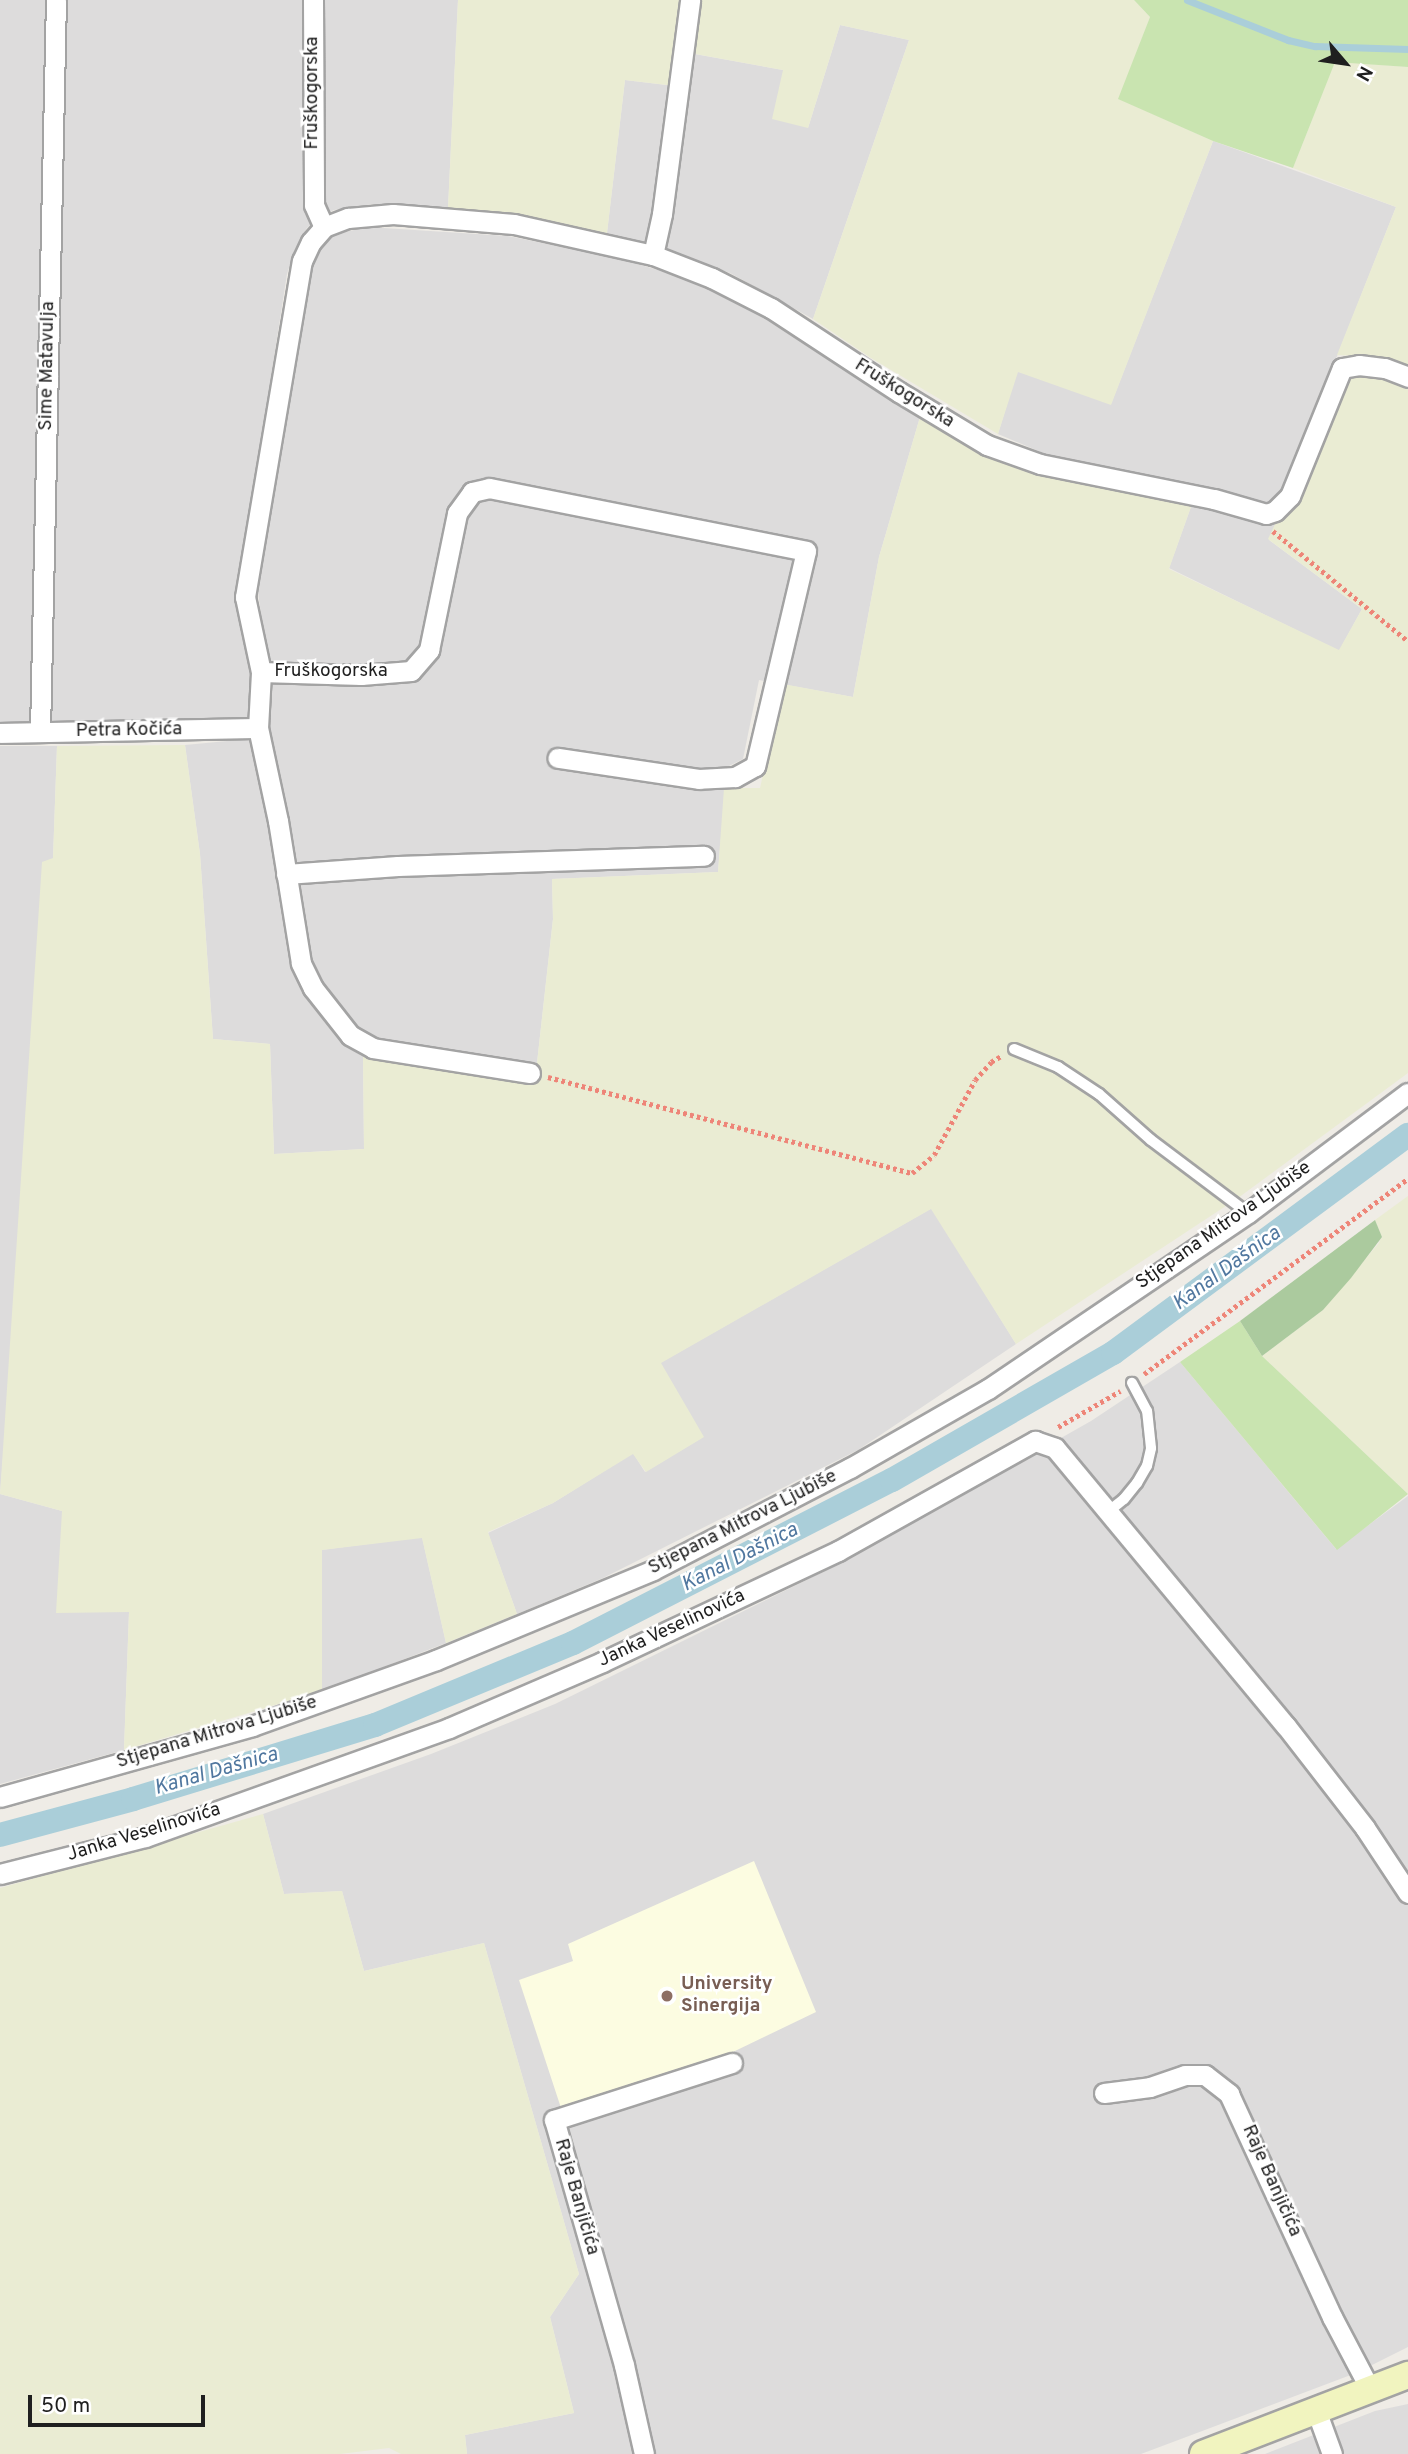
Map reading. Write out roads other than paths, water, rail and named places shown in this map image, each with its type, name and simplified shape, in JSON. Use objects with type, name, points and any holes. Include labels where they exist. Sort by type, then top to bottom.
[{"type":"main road","points":[[1203,2454],[1408,2375]]},
{"type":"street","name":"Sime Matavulja","points":[[40,732],[56,0]]},
{"type":"street","name":"Fruškogorska","points":[[313,0],[313,192],[314,205],[324,227]]},
{"type":"street","points":[[653,255],[662,214],[690,0]]},
{"type":"street","name":"Fruškogorska","points":[[530,1073],[373,1048],[350,1035],[313,988],[301,963],[258,728],[261,672],[246,597],[302,261],[311,242],[324,227],[348,218],[393,214],[420,216],[514,225],[653,255],[712,278],[771,308],[899,392],[987,444],[1040,464],[1214,499],[1266,514],[1275,511],[1290,496],[1342,368],[1359,365],[1385,368],[1408,377]]},
{"type":"street","name":"Fruškogorska","points":[[261,672],[361,675],[411,671],[429,650],[457,513],[472,492],[489,488],[806,551],[755,766],[735,777],[699,779],[558,758]]},
{"type":"street","name":"Petra Kočića","points":[[0,733],[258,728]]},
{"type":"street","points":[[286,874],[398,866],[704,856]]},
{"type":"street","name":"Stjepana Mitrova Ljubiše","points":[[0,1797],[252,1726],[436,1660],[653,1570],[850,1468],[988,1389],[1248,1213],[1408,1093]]},
{"type":"street","name":"Janka Veselinovića","points":[[0,1874],[145,1837],[449,1728],[602,1662],[838,1550],[1035,1441],[1055,1448],[1109,1511]]},
{"type":"street","points":[[1109,1511],[1365,1828],[1408,1893]]},
{"type":"street","name":"Raje Banjičića","points":[[645,2454],[624,2365],[554,2120],[732,2063]]},
{"type":"street","name":"Raje Banjičića","points":[[1104,2093],[1150,2087],[1185,2075],[1205,2075],[1229,2094],[1332,2317],[1370,2389]]},
{"type":"street","points":[[1317,2410],[1332,2454]]},
{"type":"lane","points":[[1014,1049],[1058,1067],[1099,1094],[1152,1140],[1248,1213]]},
{"type":"lane","points":[[1109,1511],[1124,1499],[1137,1483],[1147,1466],[1151,1448],[1147,1411],[1132,1383]]},
{"type":"waterway","points":[[1187,0],[1288,40],[1315,46],[1408,49]]},
{"type":"waterway","name":"Kanal Dašnica","points":[[0,1835],[133,1799],[375,1725],[573,1643],[892,1480],[1113,1353],[1408,1135]]},
{"type":"place","name":"University Sinergija","points":[[667,1996]]}]
